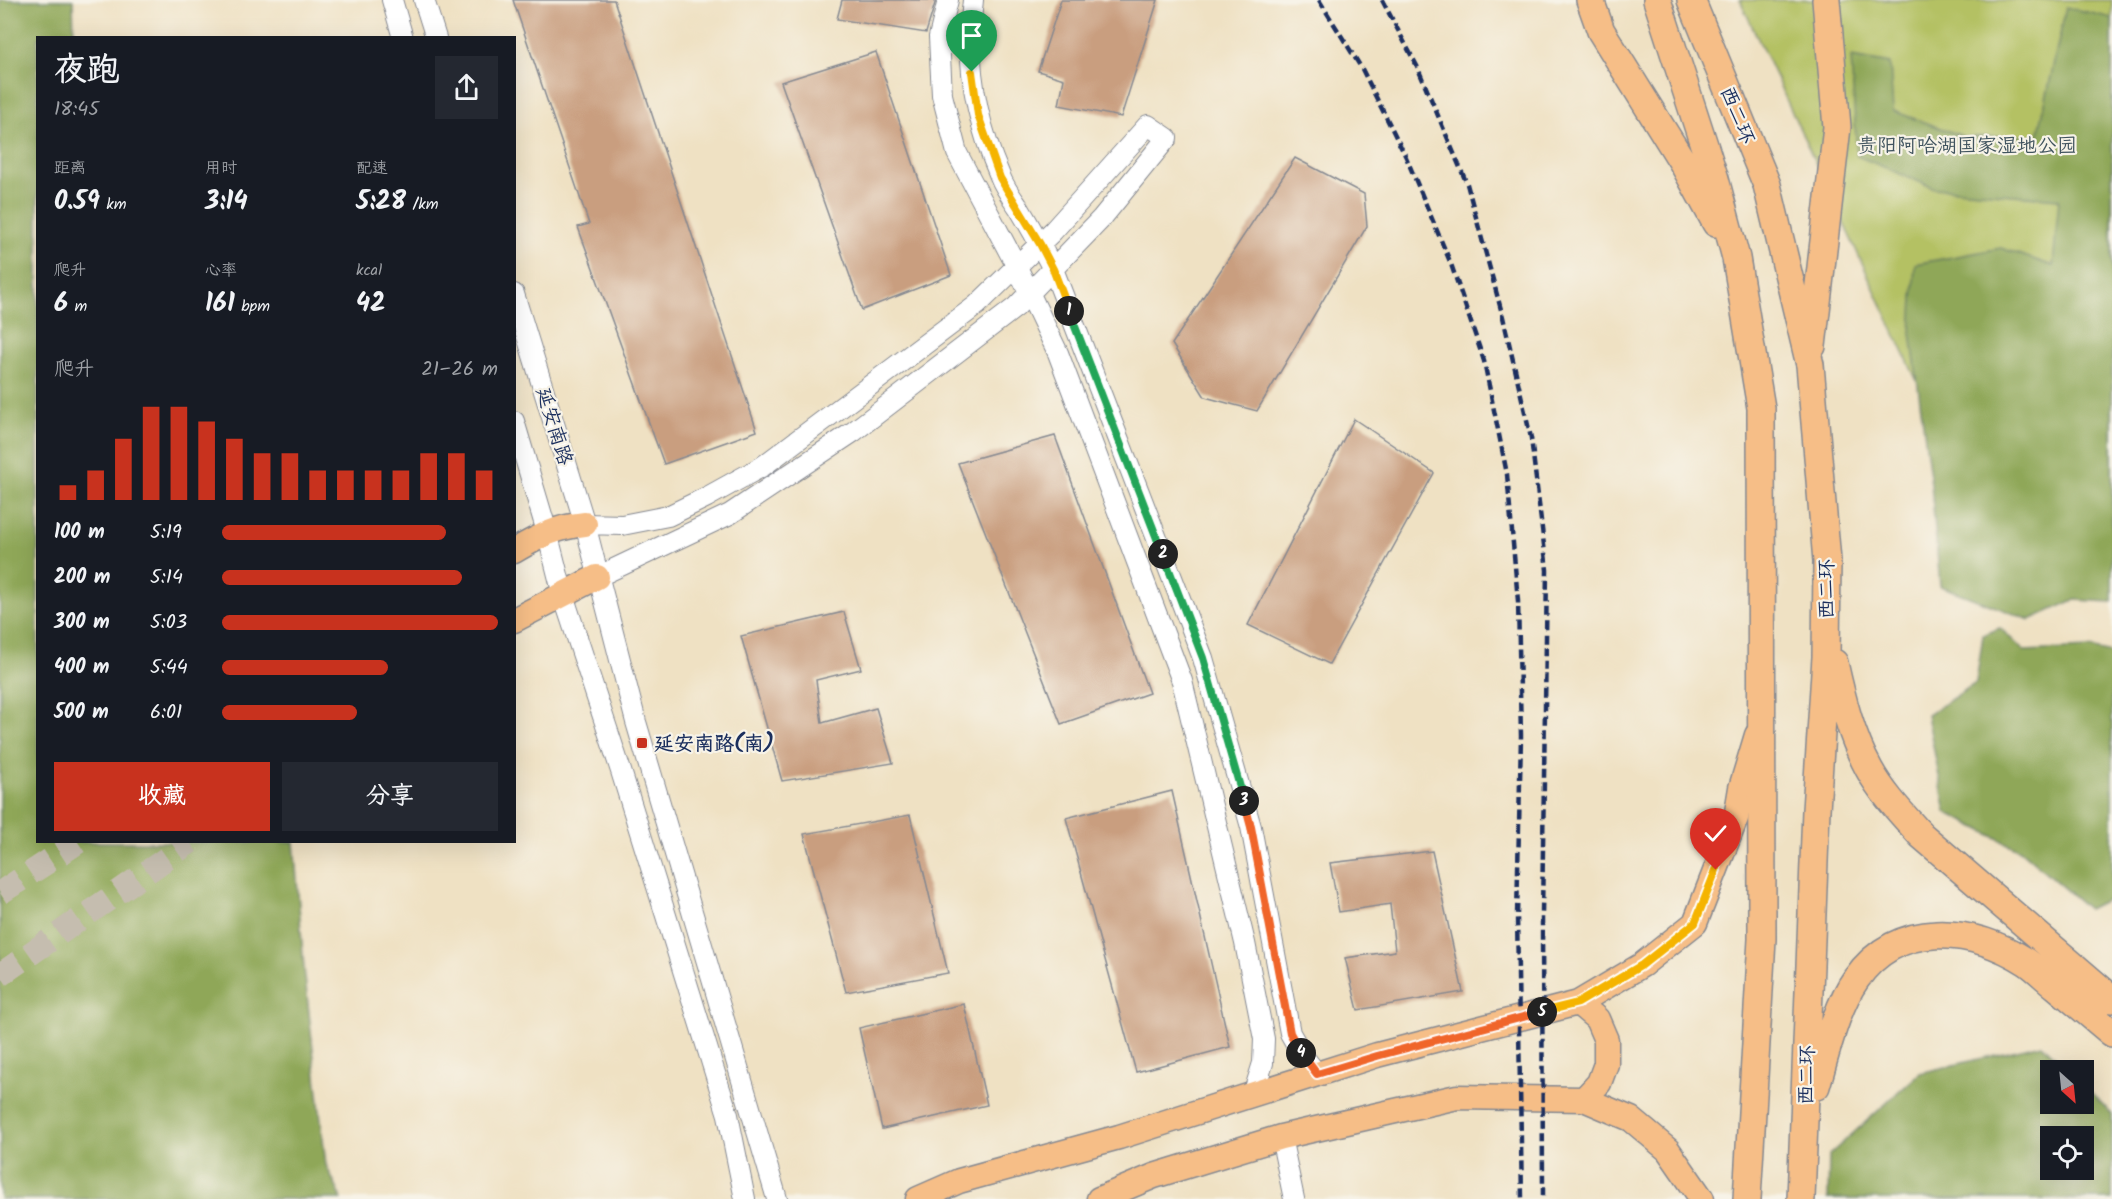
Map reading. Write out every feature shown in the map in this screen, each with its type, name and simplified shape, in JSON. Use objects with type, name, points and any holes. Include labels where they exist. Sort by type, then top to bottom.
[{"type":"highway","points":[[1590,0],[1601,31],[1682,161],[1736,258]]},
{"type":"highway","name":"西二环","points":[[1657,0],[1715,179],[1736,258],[1761,408],[1762,939],[1747,1199]]},
{"type":"highway","name":"西二环","points":[[1691,0],[1767,185],[1810,365],[1827,561],[1801,1199]]},
{"type":"highway","points":[[1810,365],[1837,127],[1826,0]]},
{"type":"highway","points":[[1826,624],[1841,696],[1854,735],[1869,770],[1896,808],[1921,835],[2112,999]]},
{"type":"highway","points":[[1805,1124],[1835,1022],[1855,980],[1876,955],[1895,944],[1919,936],[1955,934],[1994,945],[2029,963],[2112,1033]]},
{"type":"main road","points":[[516,550],[547,532],[564,526],[585,524]]},
{"type":"main road","points":[[516,619],[597,577]]},
{"type":"main road","points":[[918,1199],[959,1181],[1119,1137],[1377,1056],[1578,1003],[1642,965],[1695,923],[1736,818],[1741,789],[1762,718]]},
{"type":"main road","points":[[1578,1003],[1597,1019],[1606,1040],[1606,1064],[1599,1083],[1584,1099]]},
{"type":"main road","points":[[1099,1199],[1154,1176],[1281,1137],[1457,1097],[1584,1099],[1631,1119],[1668,1150],[1702,1199]]},
{"type":"street","points":[[392,0],[402,36]]},
{"type":"street","points":[[424,0],[435,36]]},
{"type":"street","points":[[948,0],[939,37],[942,95],[957,153],[1017,267],[1058,353],[1182,681],[1245,943],[1264,1039],[1263,1063],[1253,1095]]},
{"type":"street","points":[[973,0],[969,26],[978,115],[1000,178],[1053,269],[1203,658],[1251,827],[1290,1033],[1317,1074]]},
{"type":"street","points":[[585,524],[622,525],[668,516],[763,466],[977,305],[1040,244],[1148,125],[1167,138],[1101,219],[1016,307],[853,432],[730,514],[597,577]]},
{"type":"street","name":"延安南路","points":[[516,300],[585,524],[636,722],[777,1199]]},
{"type":"street","points":[[516,428],[547,532],[562,594],[621,771],[728,1115],[745,1199]]},
{"type":"street","points":[[1281,1137],[1294,1199]]},
{"type":"green space","points":[[0,0],[73,0],[74,36],[36,36],[36,843],[294,843],[304,968],[326,1165],[342,1199],[0,1199]]},
{"type":"green space","name":"贵阳阿哈湖国家湿地公园","points":[[1740,0],[2112,0],[2112,526],[1955,463]]},
{"type":"green space","points":[[2066,7],[2112,18],[2112,602],[2074,600],[2030,620],[1940,586],[1931,484],[1911,333],[1915,264],[2001,248],[2053,266],[2059,199],[1934,188],[1857,156],[1851,57],[1890,64],[1893,111],[1965,137],[2038,136]]},
{"type":"green space","points":[[2000,628],[2024,651],[2090,648],[2112,653],[2112,897],[2088,909],[2020,850],[1946,812],[1927,715],[1976,683],[1983,635]]},
{"type":"green space","points":[[2042,1044],[2058,1060],[2040,1060],[2040,1114],[2094,1114],[2094,1095],[2112,1114],[2112,1199],[1828,1199],[1829,1155],[1920,1073]]},
{"type":"building","points":[[513,0],[614,0],[757,431],[664,464],[578,227],[589,224]]},
{"type":"building","points":[[842,0],[936,0],[926,33],[837,19]]},
{"type":"building","points":[[1061,0],[1158,0],[1121,117],[1059,105],[1064,79],[1038,71]]},
{"type":"building","points":[[876,52],[951,275],[862,310],[781,82]]},
{"type":"building","points":[[1295,158],[1364,194],[1367,226],[1257,411],[1205,397],[1172,344]]},
{"type":"building","points":[[1354,419],[1434,473],[1329,664],[1248,625]]},
{"type":"building","points":[[1055,436],[1149,693],[1061,724],[958,463]]},
{"type":"building","points":[[844,612],[861,669],[816,680],[822,723],[876,708],[893,763],[782,781],[741,636]]},
{"type":"building","points":[[1172,791],[1230,1047],[1136,1072],[1066,818]]},
{"type":"building","points":[[910,815],[948,973],[846,992],[804,834]]},
{"type":"building","points":[[1432,851],[1463,992],[1358,1010],[1345,958],[1395,951],[1390,904],[1339,912],[1330,863]]},
{"type":"building","points":[[964,1004],[987,1105],[882,1129],[859,1028]]},
{"type":"tunnel","points":[[0,893],[76,843]]},
{"type":"tunnel","points":[[0,975],[189,843]]},
{"type":"railway","points":[[1319,0],[1362,69],[1406,157],[1451,264],[1484,361],[1507,474],[1518,601],[1521,736],[1517,916],[1522,1199]]},
{"type":"railway","points":[[1382,0],[1417,66],[1467,184],[1503,317],[1531,438],[1547,570],[1542,916],[1543,1199]]},
{"type":"place","name":"延安南路(南)","points":[[642,743]]},
{"type":"route","points":[[972,72],[978,115],[1000,178],[1053,269],[1203,658],[1251,827],[1290,1033],[1317,1074],[1578,1003],[1642,965],[1695,923],[1716,870]]}]
